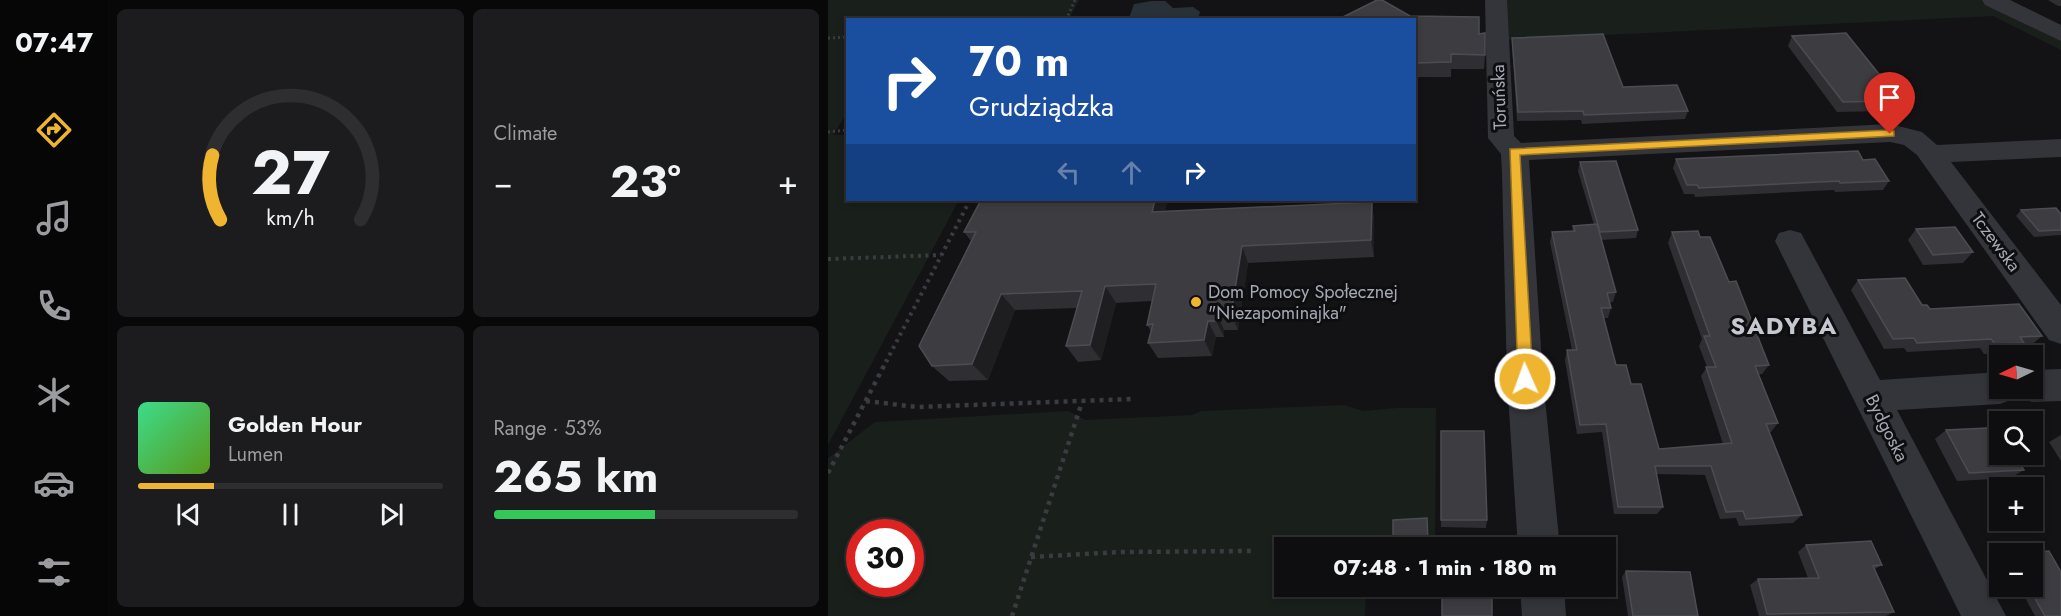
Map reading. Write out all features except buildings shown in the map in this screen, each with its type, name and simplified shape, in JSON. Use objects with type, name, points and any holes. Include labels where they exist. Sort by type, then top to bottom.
[{"type":"street","name":"Toruńska","points":[[1496,0],[1501,138],[1514,152],[1525,379],[1538,537]]},
{"type":"street","points":[[1993,0],[2061,34]]},
{"type":"street","name":"Tczewska","points":[[1514,152],[1890,134],[1916,139],[1924,144],[2061,330]]},
{"type":"street","points":[[1930,154],[2061,148]]},
{"type":"street","name":"Bydgoska","points":[[1790,241],[1984,616]]},
{"type":"street","points":[[2043,386],[2061,385]]},
{"type":"street","points":[[1870,396],[1989,389]]},
{"type":"street","points":[[1543,597],[1544,616]]},
{"type":"path","points":[[1067,18],[1076,0]]},
{"type":"path","points":[[828,38],[846,37]]},
{"type":"path","points":[[828,132],[846,130]]},
{"type":"path","points":[[828,474],[969,201]]},
{"type":"path","points":[[828,259],[941,255]]},
{"type":"path","points":[[865,401],[917,407],[1131,399]]},
{"type":"path","points":[[1012,616],[1082,402]]},
{"type":"path","points":[[1031,557],[1121,552],[1254,551]]},
{"type":"shaded area","points":[[828,0],[1079,0],[1070,18],[846,18],[846,115],[833,135],[846,135],[846,201],[958,201],[828,445]]},
{"type":"shaded area","points":[[1506,0],[1981,0],[2061,40],[2061,50],[1993,16],[1506,40]]},
{"type":"shaded area","points":[[1165,1],[1173,8],[1193,7],[1200,12],[1198,18],[1148,16],[1129,18],[1134,4]]},
{"type":"shaded area","points":[[1344,405],[1363,411],[1436,408],[1435,537],[1274,537],[1274,597],[1366,597],[1365,616],[828,616],[828,458],[875,422],[1068,411],[1085,420],[1192,415],[1201,411]]},
{"type":"place","name":"Dom Pomocy Społecznej \"Niezapominajka\"","points":[[1196,302]]},
{"type":"district","name":"SADYBA","points":[[1784,325]]},
{"type":"route","points":[[1525,379],[1514,152],[1890,134]]}]
